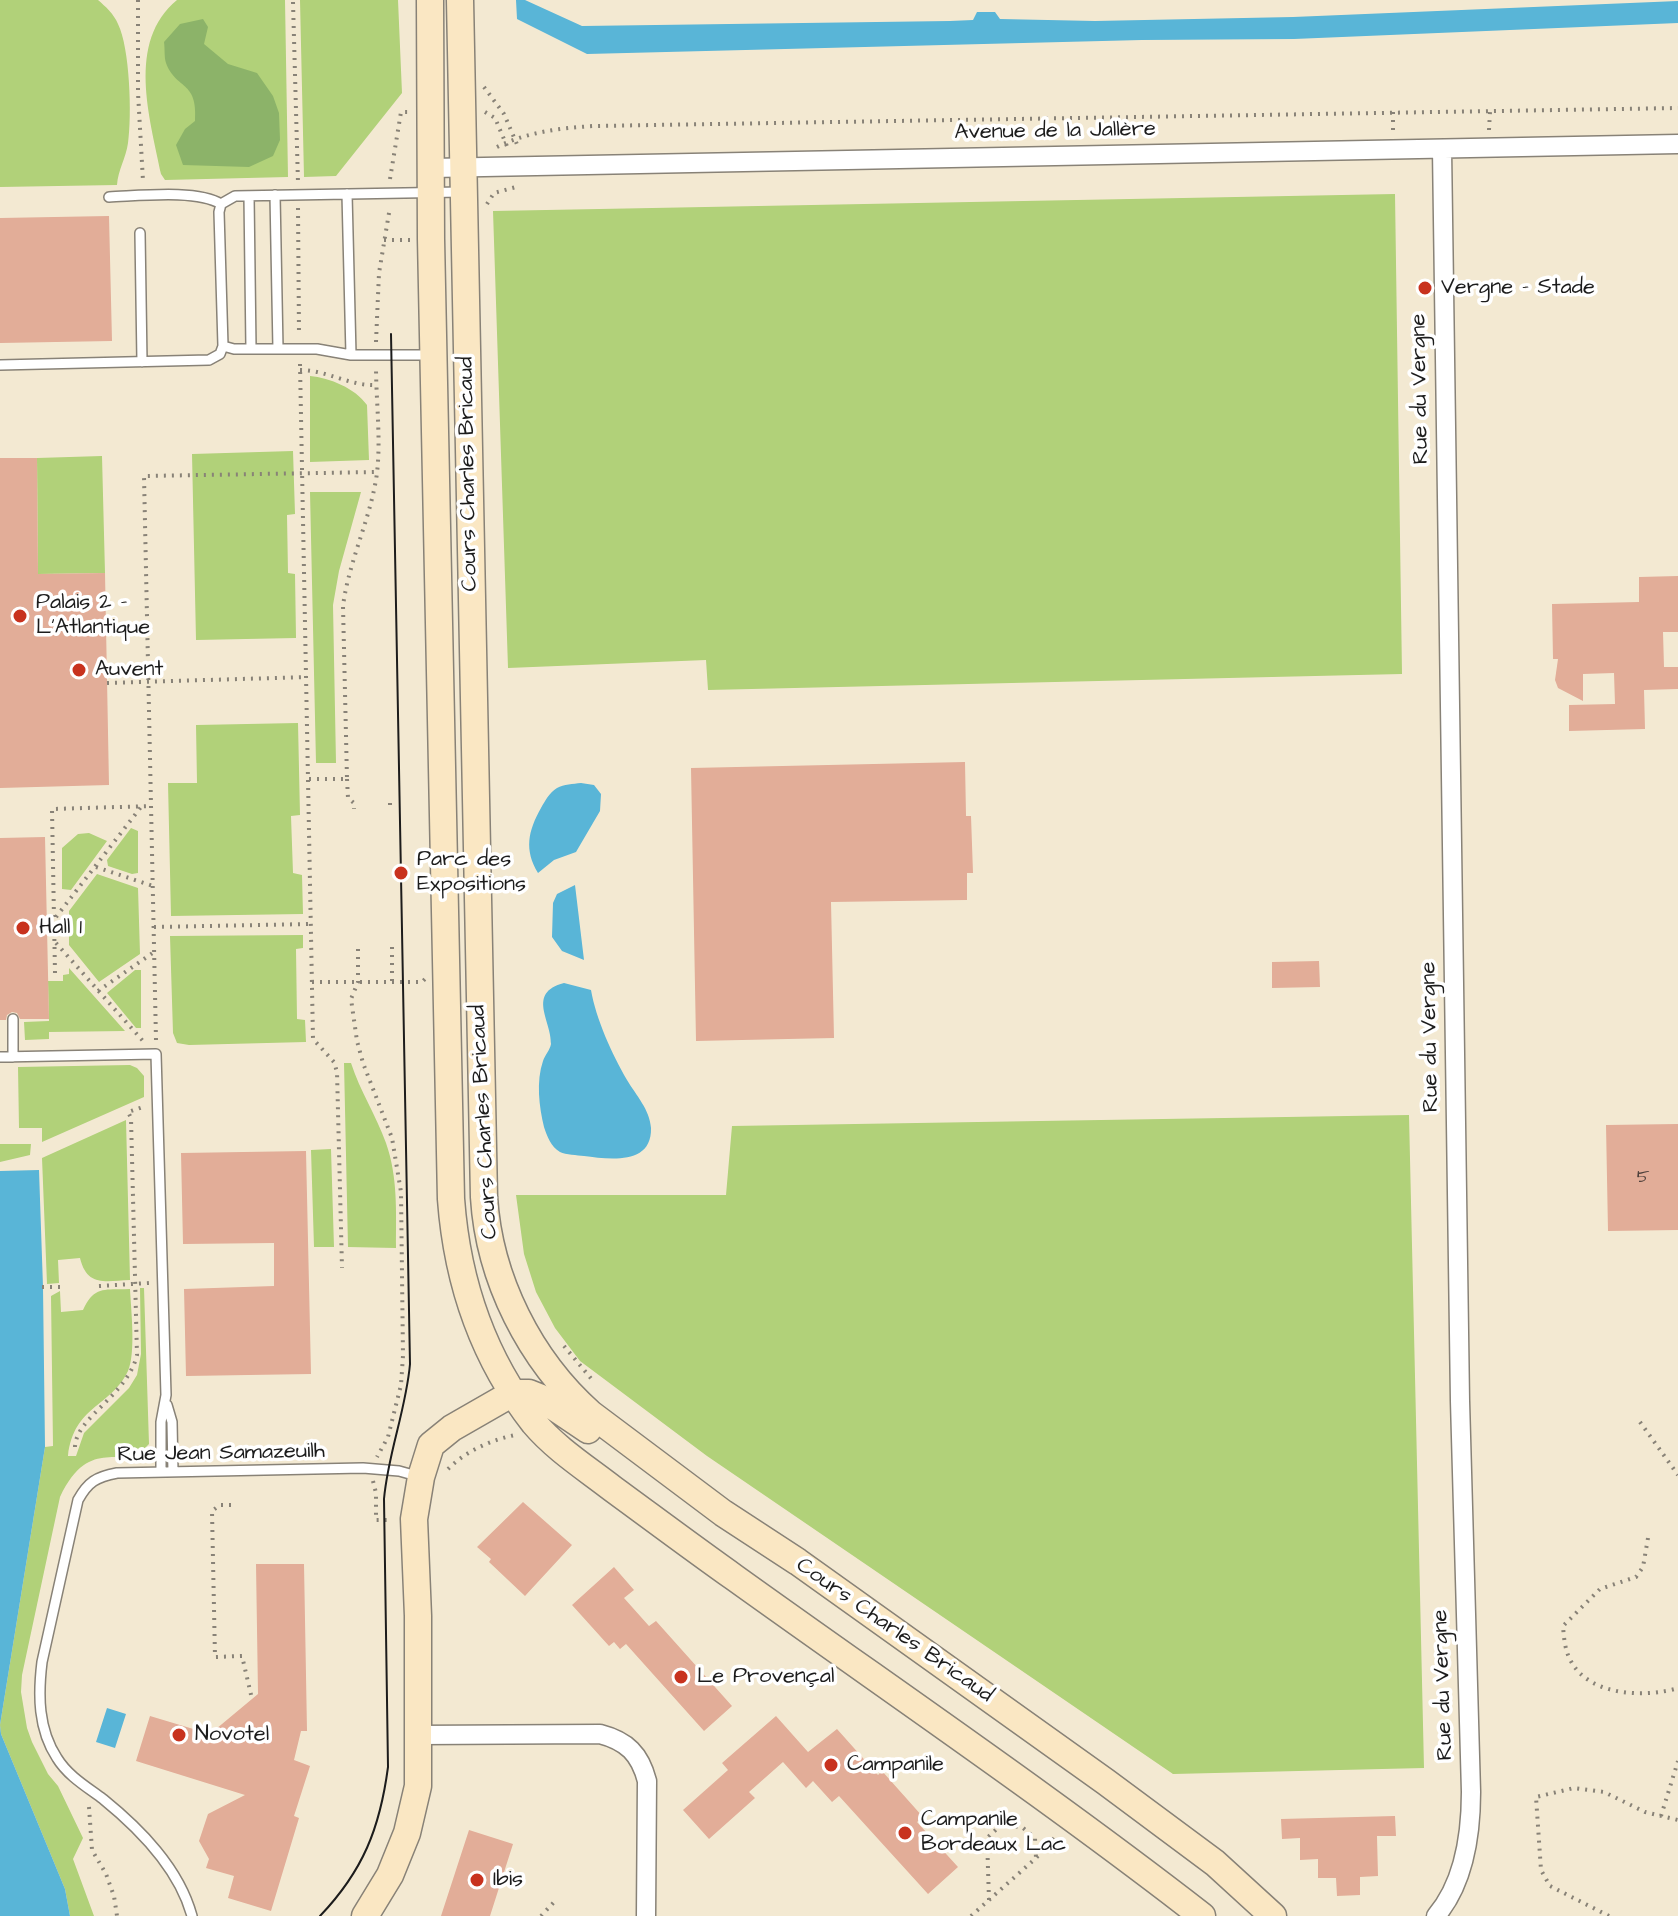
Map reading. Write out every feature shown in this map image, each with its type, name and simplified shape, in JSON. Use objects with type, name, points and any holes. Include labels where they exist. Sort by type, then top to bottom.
[{"type":"main road","name":"Cours Charles Bricaud","points":[[430,0],[445,973],[453,1232],[472,1307],[492,1356],[543,1390],[655,1479],[723,1513],[798,1562],[1106,1782],[1215,1863],[1273,1916]]},
{"type":"main road","name":"Cours Charles Bricaud","points":[[460,0],[476,107],[464,179],[486,1220],[489,1244],[506,1295],[543,1359],[543,1390],[560,1449],[1202,1916]]},
{"type":"main road","points":[[365,1916],[390,1875],[407,1833],[418,1786],[418,1616],[414,1519],[421,1477],[431,1445],[452,1428],[543,1390]]},
{"type":"street","name":"Avenue de la Jallère","points":[[432,180],[464,179],[521,166],[1678,144]]},
{"type":"street","name":"Rue du Vergne","points":[[1436,1916],[1450,1896],[1462,1866],[1471,1817],[1460,1370],[1442,149]]},
{"type":"street","points":[[418,1735],[600,1734],[617,1738],[629,1746],[642,1762],[647,1781],[646,1916]]},
{"type":"lane","points":[[0,365],[209,360],[220,354],[223,346],[221,204],[235,196],[390,193],[432,180]]},
{"type":"lane","points":[[347,194],[351,355]]},
{"type":"lane","points":[[275,195],[278,349]]},
{"type":"lane","points":[[109,197],[193,196],[221,204]]},
{"type":"lane","points":[[249,196],[251,349]]},
{"type":"lane","points":[[140,233],[142,362]]},
{"type":"lane","points":[[223,346],[351,355],[434,355]]},
{"type":"lane","points":[[13,1019],[13,1057]]},
{"type":"lane","points":[[0,1057],[156,1054],[166,1401],[172,1422],[173,1472]]},
{"type":"lane","points":[[161,1472],[161,1422],[166,1401]]},
{"type":"lane","name":"Rue Jean Samazeuilh","points":[[192,1916],[176,1878],[154,1849],[130,1821],[70,1774],[57,1758],[46,1735],[40,1710],[42,1662],[78,1500],[87,1483],[99,1476],[117,1473],[375,1468],[421,1477]]},
{"type":"path","points":[[138,0],[138,93],[144,196]]},
{"type":"path","points":[[293,2],[313,1039],[334,1062],[337,1072],[342,1268]]},
{"type":"path","points":[[476,107],[483,85],[504,114],[516,138],[521,166],[522,179],[518,185],[494,193],[486,208]]},
{"type":"path","points":[[464,179],[490,150],[516,138],[563,128],[594,126],[1678,108]]},
{"type":"path","points":[[354,809],[354,803],[348,798],[343,606],[346,582],[368,514],[377,472],[379,273],[401,112],[432,112]]},
{"type":"path","points":[[300,370],[318,370],[360,385],[376,385]]},
{"type":"path","points":[[156,1054],[144,476],[377,472]]},
{"type":"path","points":[[107,683],[307,677]]},
{"type":"path","points":[[308,779],[347,779]]},
{"type":"path","points":[[55,973],[52,809],[151,806]]},
{"type":"path","points":[[54,919],[141,807]]},
{"type":"path","points":[[96,867],[153,886]]},
{"type":"path","points":[[153,927],[311,924]]},
{"type":"path","points":[[55,942],[156,1054]]},
{"type":"path","points":[[392,947],[392,982]]},
{"type":"path","points":[[358,949],[358,982],[351,999],[357,1041],[392,1138],[401,1192],[401,1385],[388,1437],[378,1454],[375,1468]]},
{"type":"path","points":[[98,991],[154,952]]},
{"type":"path","points":[[312,982],[422,982],[433,973],[445,973]]},
{"type":"path","points":[[75,1447],[75,1439],[83,1425],[122,1387],[133,1370],[137,1355],[131,1118],[128,1112],[157,1102]]},
{"type":"path","points":[[99,1286],[162,1282]]},
{"type":"path","points":[[42,1287],[60,1287]]},
{"type":"path","points":[[543,1390],[564,1346]]},
{"type":"path","points":[[1640,1422],[1678,1475]]},
{"type":"path","points":[[231,1505],[220,1505],[212,1511],[215,1657],[242,1656],[252,1699]]},
{"type":"path","points":[[1648,1538],[1643,1567],[1636,1577],[1600,1589],[1563,1626],[1565,1647],[1572,1665],[1586,1678],[1610,1689],[1644,1695],[1677,1690]]},
{"type":"path","points":[[1661,1816],[1678,1761]]},
{"type":"path","points":[[1609,1916],[1550,1886],[1541,1870],[1536,1797],[1574,1788],[1604,1792],[1645,1812],[1678,1820]]},
{"type":"path","points":[[89,1789],[88,1823],[92,1850],[106,1874],[117,1916]]},
{"type":"path","points":[[989,1900],[987,1838],[1001,1825],[1022,1827],[1035,1838],[1036,1858]]},
{"type":"path","points":[[971,1916],[1058,1834]]},
{"type":"path","points":[[541,1916],[554,1902]]},
{"type":"green space","points":[[0,0],[98,0],[114,17],[125,49],[130,100],[128,143],[117,185],[0,187]]},
{"type":"green space","points":[[177,0],[285,0],[288,177],[165,180],[161,174],[148,105],[147,59],[151,37],[161,17]]},
{"type":"green space","points":[[300,0],[398,0],[402,93],[336,176],[304,177]]},
{"type":"green space","points":[[203,19],[208,27],[204,44],[228,64],[257,73],[273,96],[279,113],[280,140],[273,156],[249,167],[183,165],[176,145],[185,129],[195,121],[195,108],[190,92],[170,72],[164,42],[180,24]]},
{"type":"green space","points":[[1395,194],[1402,674],[708,690],[706,660],[508,668],[493,211]]},
{"type":"green space","points":[[310,376],[342,385],[367,405],[369,460],[310,462]]},
{"type":"green space","points":[[293,451],[295,514],[287,515],[288,573],[295,574],[296,638],[196,640],[192,454]]},
{"type":"green space","points":[[102,456],[105,573],[38,574],[37,458]]},
{"type":"green space","points":[[310,492],[361,492],[333,605],[336,763],[316,763]]},
{"type":"green space","points":[[298,723],[300,815],[291,816],[293,873],[302,875],[303,914],[171,916],[168,783],[197,783],[196,725]]},
{"type":"green space","points":[[131,828],[138,831],[138,873],[132,874],[108,866],[107,860]]},
{"type":"green space","points":[[89,833],[107,841],[71,890],[62,889],[62,848],[78,834]]},
{"type":"green space","points":[[97,874],[138,888],[140,954],[99,982],[69,945],[69,911]]},
{"type":"green space","points":[[303,935],[303,948],[296,949],[297,1019],[305,1020],[306,1042],[177,1043],[173,1033],[170,936]]},
{"type":"green space","points":[[69,968],[125,1031],[49,1032],[49,1039],[25,1040],[24,1022],[49,1021],[48,981],[63,981],[63,975],[69,974]]},
{"type":"green space","points":[[135,970],[141,970],[141,1028],[136,1028],[107,993]]},
{"type":"green space","points":[[344,1063],[351,1063],[390,1156],[396,1195],[396,1248],[348,1247]]},
{"type":"green space","points":[[130,1065],[144,1076],[144,1097],[42,1142],[42,1128],[19,1128],[18,1067]]},
{"type":"green space","points":[[1409,1115],[1424,1768],[1173,1774],[707,1456],[580,1361],[555,1328],[536,1292],[524,1254],[516,1195],[726,1195],[732,1126]]},
{"type":"green space","points":[[126,1120],[130,1280],[92,1278],[80,1258],[58,1260],[59,1283],[47,1284],[42,1158]]},
{"type":"green space","points":[[0,1144],[31,1144],[30,1155],[0,1162]]},
{"type":"green space","points":[[331,1149],[334,1247],[314,1247],[311,1150]]},
{"type":"green space","points":[[140,1288],[144,1288],[149,1444],[128,1456],[106,1457],[83,1466],[60,1497],[22,1675],[21,1692],[32,1742],[83,1838],[73,1859],[94,1916],[70,1916],[65,1889],[0,1725],[45,1447],[53,1446],[51,1296],[60,1291],[61,1312],[83,1310],[92,1296],[102,1290],[130,1289],[132,1342],[128,1371],[112,1393],[77,1426],[68,1456],[76,1456],[84,1433],[129,1388],[137,1375],[141,1354]]},
{"type":"water","points":[[516,0],[525,0],[582,26],[950,21],[973,20],[977,12],[995,12],[1000,19],[1095,21],[1293,17],[1678,1],[1678,23],[1294,39],[587,54],[517,19]]},
{"type":"water","points":[[581,783],[594,785],[601,794],[600,811],[576,852],[554,860],[538,873],[529,848],[537,816],[554,790]]},
{"type":"water","points":[[575,885],[584,960],[562,951],[552,937],[553,903],[557,894]]},
{"type":"water","points":[[564,983],[591,990],[610,1048],[648,1115],[651,1128],[649,1140],[637,1154],[616,1158],[565,1154],[554,1147],[546,1134],[539,1094],[541,1069],[551,1044],[543,1001],[553,988]]},
{"type":"water","points":[[39,1170],[45,1447],[0,1725],[0,1171]]},
{"type":"water","points":[[107,1708],[126,1714],[115,1748],[96,1742]]},
{"type":"water","points":[[0,1725],[65,1889],[70,1916],[0,1916]]},
{"type":"building","points":[[109,216],[112,341],[0,343],[0,218]]},
{"type":"building","points":[[0,458],[37,458],[38,574],[105,573],[109,785],[0,788]]},
{"type":"building","points":[[1678,576],[1678,632],[1663,632],[1664,667],[1678,667],[1678,689],[1644,690],[1645,729],[1569,731],[1569,705],[1615,704],[1614,673],[1583,674],[1583,701],[1558,688],[1555,680],[1558,659],[1553,659],[1552,604],[1639,602],[1639,577]]},
{"type":"building","points":[[965,762],[966,816],[971,816],[973,873],[967,873],[967,900],[831,902],[834,1038],[696,1041],[691,768]]},
{"type":"building","name":"Hall 1","points":[[45,837],[49,1019],[20,1019],[17,1013],[12,1012],[6,1020],[0,1020],[0,838]]},
{"type":"building","points":[[1319,961],[1320,987],[1272,988],[1272,962]]},
{"type":"building","points":[[1678,1124],[1678,1230],[1608,1231],[1606,1125]]},
{"type":"building","points":[[306,1151],[311,1374],[186,1376],[184,1289],[274,1286],[274,1243],[183,1244],[181,1153]]},
{"type":"building","points":[[523,1502],[572,1545],[525,1596],[477,1547]]},
{"type":"building","name":"Novotel","points":[[256,1564],[304,1564],[307,1731],[301,1731],[294,1760],[310,1766],[294,1816],[299,1818],[271,1911],[228,1898],[234,1876],[206,1868],[209,1859],[199,1841],[208,1814],[245,1795],[136,1761],[150,1716],[210,1734],[258,1694]]},
{"type":"building","name":"Le Provençal","points":[[614,1567],[634,1590],[624,1598],[649,1626],[656,1621],[732,1706],[704,1731],[626,1644],[620,1649],[614,1642],[609,1646],[572,1605]]},
{"type":"building","points":[[776,1716],[808,1752],[837,1729],[878,1775],[882,1771],[923,1817],[917,1822],[958,1867],[928,1894],[839,1796],[832,1802],[813,1781],[806,1788],[783,1762],[749,1792],[755,1798],[709,1839],[683,1810],[728,1770],[722,1763]]},
{"type":"building","points":[[1395,1816],[1396,1836],[1377,1836],[1378,1876],[1360,1877],[1360,1895],[1337,1896],[1336,1878],[1318,1878],[1318,1859],[1300,1860],[1300,1838],[1282,1839],[1281,1819]]},
{"type":"building","name":"Ibis","points":[[469,1830],[513,1844],[490,1916],[441,1916]]},
{"type":"tram line","points":[[320,1916],[348,1882],[367,1848],[385,1789],[388,1767],[384,1499],[410,1364],[391,334]]},
{"type":"place","name":"Vergne - Stade","points":[[1425,288]]},
{"type":"place","name":"Palais 2 - L'Atlantique","points":[[20,616]]},
{"type":"place","name":"Auvent","points":[[79,670]]},
{"type":"place","name":"Parc des Expositions","points":[[401,873]]},
{"type":"place","name":"Hall 1","points":[[23,928]]},
{"type":"place","name":"Le Provençal","points":[[681,1677]]},
{"type":"place","name":"Novotel","points":[[179,1735]]},
{"type":"place","name":"Campanile","points":[[831,1765]]},
{"type":"place","name":"Campanile Bordeaux Lac","points":[[905,1833]]},
{"type":"place","name":"Ibis","points":[[477,1880]]}]
